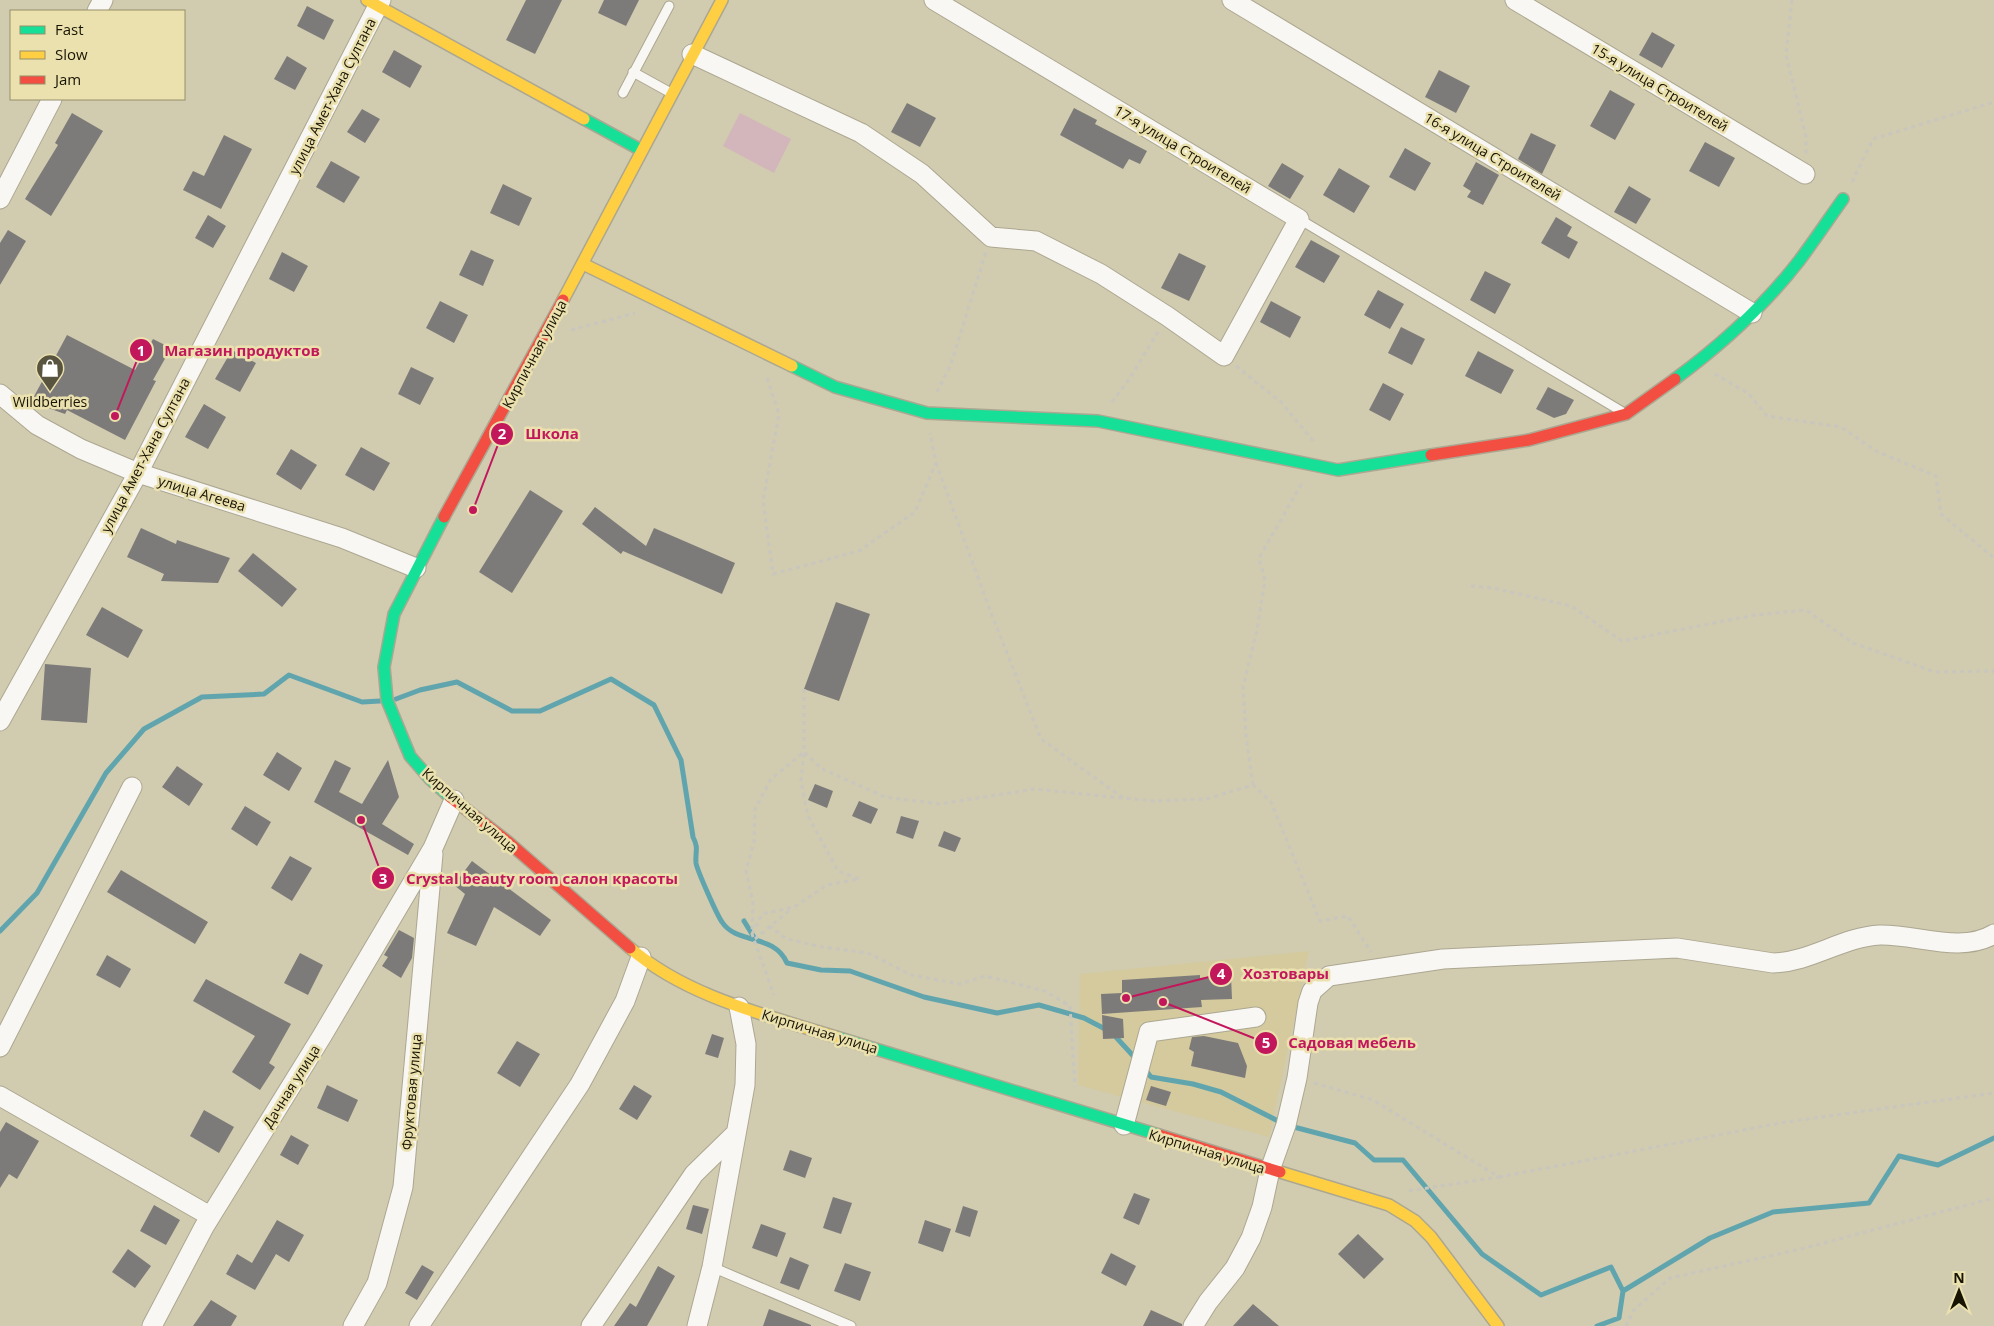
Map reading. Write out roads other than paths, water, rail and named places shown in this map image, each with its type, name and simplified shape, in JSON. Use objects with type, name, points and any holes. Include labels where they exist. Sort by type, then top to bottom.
[{"type":"main road","name":"Кирпичная улица","points":[[722,0],[671,93],[583,264],[416,568],[394,614],[386,648],[384,667],[387,700],[410,756],[430,779],[454,800],[506,841],[641,957],[692,987],[739,1007],[1270,1170],[1363,1195],[1390,1205],[1415,1221],[1432,1237],[1498,1326]]},
{"type":"main road","points":[[375,2],[641,150]]},
{"type":"main road","points":[[583,264],[835,387],[927,413],[1098,421],[1338,470],[1529,440],[1626,414],[1702,359],[1752,313],[1798,262],[1843,199]]},
{"type":"street","name":"17-я улица Строителей","points":[[934,0],[1298,219]]},
{"type":"street","name":"16-я улица Строителей","points":[[1232,0],[1752,313]]},
{"type":"street","name":"15-я улица Строителей","points":[[1515,0],[1806,174]]},
{"type":"street","name":"улица Амет-Хана Султана","points":[[0,720],[138,473],[375,2]]},
{"type":"street","points":[[692,54],[861,133],[922,174],[991,237],[1036,242],[1101,274],[1167,316],[1224,356],[1298,219]]},
{"type":"street","points":[[0,199],[51,100]]},
{"type":"street","name":"улица Агеева","points":[[0,394],[37,425],[81,449],[138,473],[342,538],[416,568]]},
{"type":"street","points":[[0,1047],[132,787]]},
{"type":"street","points":[[433,848],[454,800]]},
{"type":"street","name":"Дачная улица","points":[[152,1326],[210,1216],[322,1036],[433,848]]},
{"type":"street","name":"Фруктовая улица","points":[[353,1326],[377,1283],[403,1187],[433,848]]},
{"type":"street","points":[[1192,1326],[1208,1302],[1236,1268],[1251,1238],[1262,1207],[1270,1170],[1286,1125],[1297,1078],[1308,1003],[1312,991],[1329,976],[1444,959],[1678,948],[1773,963],[1789,962],[1805,959],[1859,938],[1880,935],[1908,936],[1959,943],[1987,938],[1994,934]]},
{"type":"street","points":[[420,1326],[580,1084],[625,1001],[641,957]]},
{"type":"street","points":[[697,1326],[712,1267],[734,1134],[740,1120],[745,1086],[746,1044],[739,1007]]},
{"type":"street","points":[[1124,1125],[1149,1032],[1256,1016]]},
{"type":"street","points":[[0,1096],[210,1216]]},
{"type":"street","points":[[592,1326],[694,1174],[734,1134]]},
{"type":"lane","points":[[623,93],[670,6]]},
{"type":"lane","points":[[634,72],[671,93]]},
{"type":"lane","points":[[1298,219],[1626,414]]},
{"type":"lane","points":[[712,1267],[851,1326]]},
{"type":"waterway","points":[[0,931],[37,893],[106,773],[144,729],[202,697],[264,694],[289,675],[362,702],[380,701]]},
{"type":"waterway","points":[[396,699],[420,690],[457,682],[512,711],[540,711],[611,679],[654,705],[681,760],[696,847],[696,863],[716,911],[722,922],[729,929],[737,934],[773,947],[787,963],[821,970],[850,971],[924,997],[997,1013],[1039,1005],[1084,1018],[1107,1030]]},
{"type":"waterway","points":[[744,921],[755,939]]},
{"type":"waterway","points":[[1114,1035],[1137,1060]]},
{"type":"waterway","points":[[1144,1068],[1151,1077],[1193,1084],[1221,1092],[1282,1123]]},
{"type":"waterway","points":[[1290,1126],[1355,1143],[1374,1160],[1403,1160],[1482,1254],[1541,1295],[1611,1267],[1623,1291]]},
{"type":"waterway","points":[[1597,1326],[1619,1318],[1623,1291],[1710,1238],[1773,1212],[1869,1203],[1899,1156],[1938,1165],[1994,1138]]},
{"type":"place","name":"Wildberries","points":[[50,392]]},
{"type":"place","name":"Магазин продуктов","points":[[115,416]]},
{"type":"place","name":"Школа","points":[[473,510]]},
{"type":"place","name":"Crystal beauty room салон красоты","points":[[361,820]]},
{"type":"place","name":"Хозтовары","points":[[1126,998]]},
{"type":"place","name":"Садовая мебель","points":[[1163,1002]]}]
